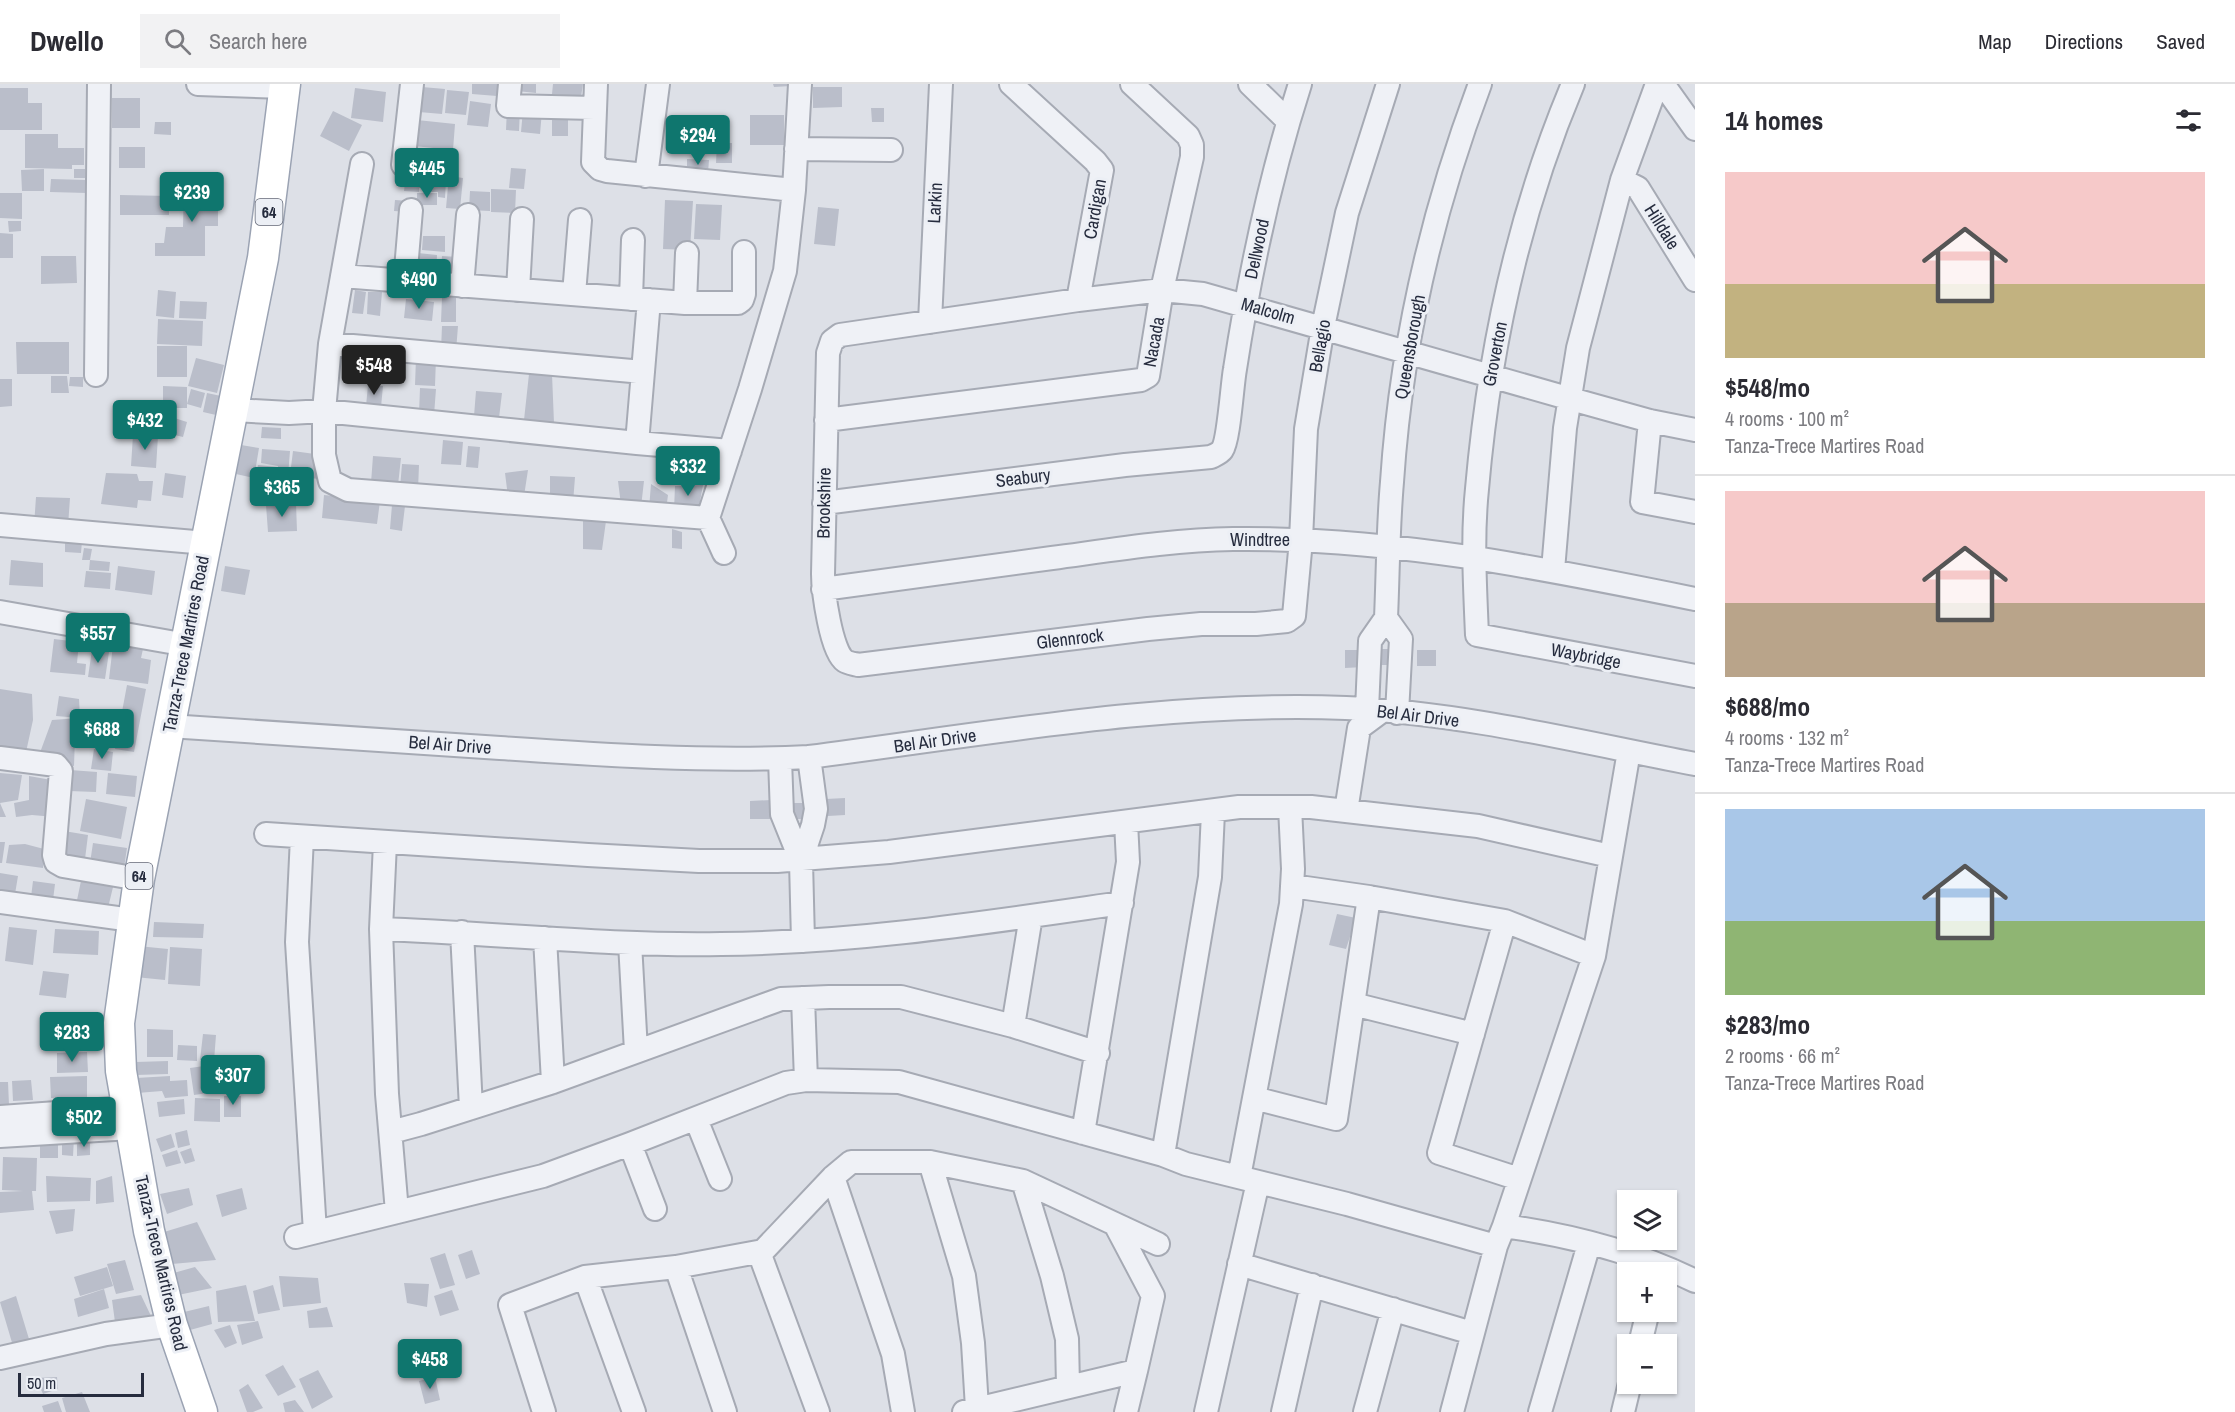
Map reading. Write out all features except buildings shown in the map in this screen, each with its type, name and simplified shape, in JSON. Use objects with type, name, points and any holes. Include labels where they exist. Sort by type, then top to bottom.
[{"type":"main road","name":"Tanza-Trece Martires Road","points":[[202,1412],[172,1325],[149,1231],[121,1071],[119,1023],[139,879],[263,258],[285,85]]},
{"type":"street","points":[[96,375],[99,84]]},
{"type":"street","points":[[198,84],[285,85]]},
{"type":"street","points":[[404,165],[412,84]]},
{"type":"street","points":[[510,84],[508,106],[594,108]]},
{"type":"street","points":[[596,84],[593,162],[600,169],[646,176],[794,190]]},
{"type":"street","points":[[646,176],[658,84]]},
{"type":"street","points":[[724,553],[708,518],[785,271],[794,190],[800,84]]},
{"type":"street","name":"Larkin","points":[[930,322],[941,84]]},
{"type":"street","name":"Cardigan","points":[[1011,84],[1102,170],[1078,300]]},
{"type":"street","name":"Nacada","points":[[826,420],[1141,380],[1148,376],[1162,290],[1192,158],[1192,145],[1188,136],[1132,84]]},
{"type":"street","points":[[1250,84],[1288,121]]},
{"type":"street","name":"Dellwood","points":[[1221,451],[1226,442],[1230,397],[1245,304],[1269,193],[1300,84]]},
{"type":"street","name":"Bellagio","points":[[1294,616],[1301,540],[1306,429],[1323,327],[1347,213],[1388,84]]},
{"type":"street","name":"Queensborough","points":[[1386,618],[1392,482],[1408,352],[1438,211],[1480,84]]},
{"type":"street","name":"Groverton","points":[[1477,634],[1474,557],[1476,491],[1490,375],[1513,264],[1532,197],[1559,117],[1573,84]]},
{"type":"street","points":[[1553,570],[1565,428],[1578,348],[1622,180],[1657,84]]},
{"type":"street","points":[[1663,84],[1695,129]]},
{"type":"street","points":[[796,149],[891,150]]},
{"type":"street","points":[[362,164],[330,344],[315,411],[330,481],[348,490],[708,518]]},
{"type":"street","name":"Hilldale","points":[[1622,180],[1638,188],[1695,280]]},
{"type":"street","points":[[405,281],[411,210]]},
{"type":"street","points":[[462,286],[468,215]]},
{"type":"street","points":[[518,290],[522,219]]},
{"type":"street","points":[[574,294],[580,220]]},
{"type":"street","points":[[633,240],[640,299],[643,372],[638,443]]},
{"type":"street","points":[[342,276],[685,303],[738,303],[742,300],[744,252]]},
{"type":"street","points":[[685,303],[687,253]]},
{"type":"street","name":"Malcolm","points":[[832,342],[840,335],[1078,300],[1162,290],[1203,294],[1245,304],[1650,421],[1695,430]]},
{"type":"street","name":"Brookshire","points":[[832,342],[828,353],[823,589],[837,652],[845,662]]},
{"type":"street","points":[[330,344],[643,372]]},
{"type":"street","points":[[234,405],[289,413],[315,411],[730,451]]},
{"type":"street","points":[[1650,421],[1642,502],[1695,512]]},
{"type":"street","name":"Seabury","points":[[824,503],[1125,465],[1211,457],[1221,451]]},
{"type":"street","points":[[0,525],[206,543]]},
{"type":"street","name":"Windtree","points":[[823,589],[1134,547],[1203,540],[1301,540],[1389,546],[1474,557],[1553,570],[1695,599]]},
{"type":"street","points":[[0,612],[187,645]]},
{"type":"street","name":"Glennrock","points":[[845,662],[858,665],[1148,629],[1201,624],[1256,624],[1287,621],[1294,616]]},
{"type":"street","points":[[1346,811],[1359,728],[1382,711],[1401,639],[1386,618],[1370,641],[1382,711]]},
{"type":"street","name":"Waybridge","points":[[1477,634],[1628,665],[1695,676]]},
{"type":"street","name":"Bel Air Drive","points":[[170,726],[575,753],[692,759],[780,759],[809,758],[1167,711],[1266,707],[1382,711],[1434,716],[1504,727],[1695,764]]},
{"type":"street","points":[[1452,1412],[1500,1236],[1593,956],[1629,751]]},
{"type":"street","points":[[0,758],[56,765],[61,771],[54,855],[56,862],[63,866],[139,879]]},
{"type":"street","points":[[803,941],[801,861],[816,809],[809,758]]},
{"type":"street","points":[[780,759],[782,814],[801,861]]},
{"type":"street","points":[[266,834],[699,861],[801,861],[889,852],[1239,807],[1311,807],[1478,826],[1610,856]]},
{"type":"street","points":[[1206,1412],[1239,1264],[1249,1180],[1254,1098],[1291,904],[1293,869],[1290,807]]},
{"type":"street","points":[[1163,1155],[1210,877],[1213,812]]},
{"type":"street","points":[[1083,1133],[1128,862],[1126,822]]},
{"type":"street","points":[[302,837],[297,942],[306,1234],[543,1176],[786,1083],[806,1080],[899,1082],[1249,1180],[1500,1236],[1549,1232],[1642,1262]]},
{"type":"street","points":[[385,843],[381,929],[387,1094],[397,1212]]},
{"type":"street","points":[[1292,886],[1505,921],[1593,956]]},
{"type":"street","points":[[1254,1098],[1336,1119],[1369,897]]},
{"type":"street","points":[[0,902],[132,920]]},
{"type":"street","points":[[381,929],[630,943],[719,945],[850,938],[1122,903]]},
{"type":"street","points":[[1013,1026],[1031,916]]},
{"type":"street","points":[[1505,921],[1439,1153],[1519,1179]]},
{"type":"street","points":[[462,932],[471,1108]]},
{"type":"street","points":[[545,938],[553,1082]]},
{"type":"street","points":[[630,943],[636,1051]]},
{"type":"street","points":[[803,998],[806,1080]]},
{"type":"street","points":[[391,1132],[553,1082],[781,999],[900,998],[1013,1026],[1098,1053]]},
{"type":"street","points":[[1353,1004],[1473,1034]]},
{"type":"street","points":[[0,1117],[129,1118]]},
{"type":"street","points":[[0,1136],[129,1118]]},
{"type":"street","points":[[696,1119],[720,1179]]},
{"type":"street","points":[[630,1144],[655,1209]]},
{"type":"street","points":[[544,1412],[510,1305],[585,1276],[676,1266],[763,1251],[832,1177],[851,1162],[930,1162],[1023,1181],[1158,1244]]},
{"type":"street","points":[[930,1162],[964,1276],[972,1343],[970,1410],[1136,1371]]},
{"type":"street","points":[[832,1177],[893,1354],[903,1412]]},
{"type":"street","points":[[1023,1181],[1052,1276],[1067,1339],[1068,1387]]},
{"type":"street","points":[[1115,1224],[1153,1296],[1126,1412]]},
{"type":"street","points":[[1540,1412],[1589,1244]]},
{"type":"street","points":[[759,1252],[818,1412]]},
{"type":"street","points":[[1239,1264],[1472,1333]]},
{"type":"street","points":[[676,1266],[725,1412]]},
{"type":"street","points":[[1677,1274],[1695,1281]]},
{"type":"street","points":[[585,1276],[634,1412]]},
{"type":"street","points":[[1283,1412],[1312,1286]]},
{"type":"street","points":[[1365,1412],[1393,1310]]},
{"type":"street","points":[[0,1358],[106,1334],[172,1325]]},
{"type":"street","points":[[1623,1412],[1627,1394]]}]
